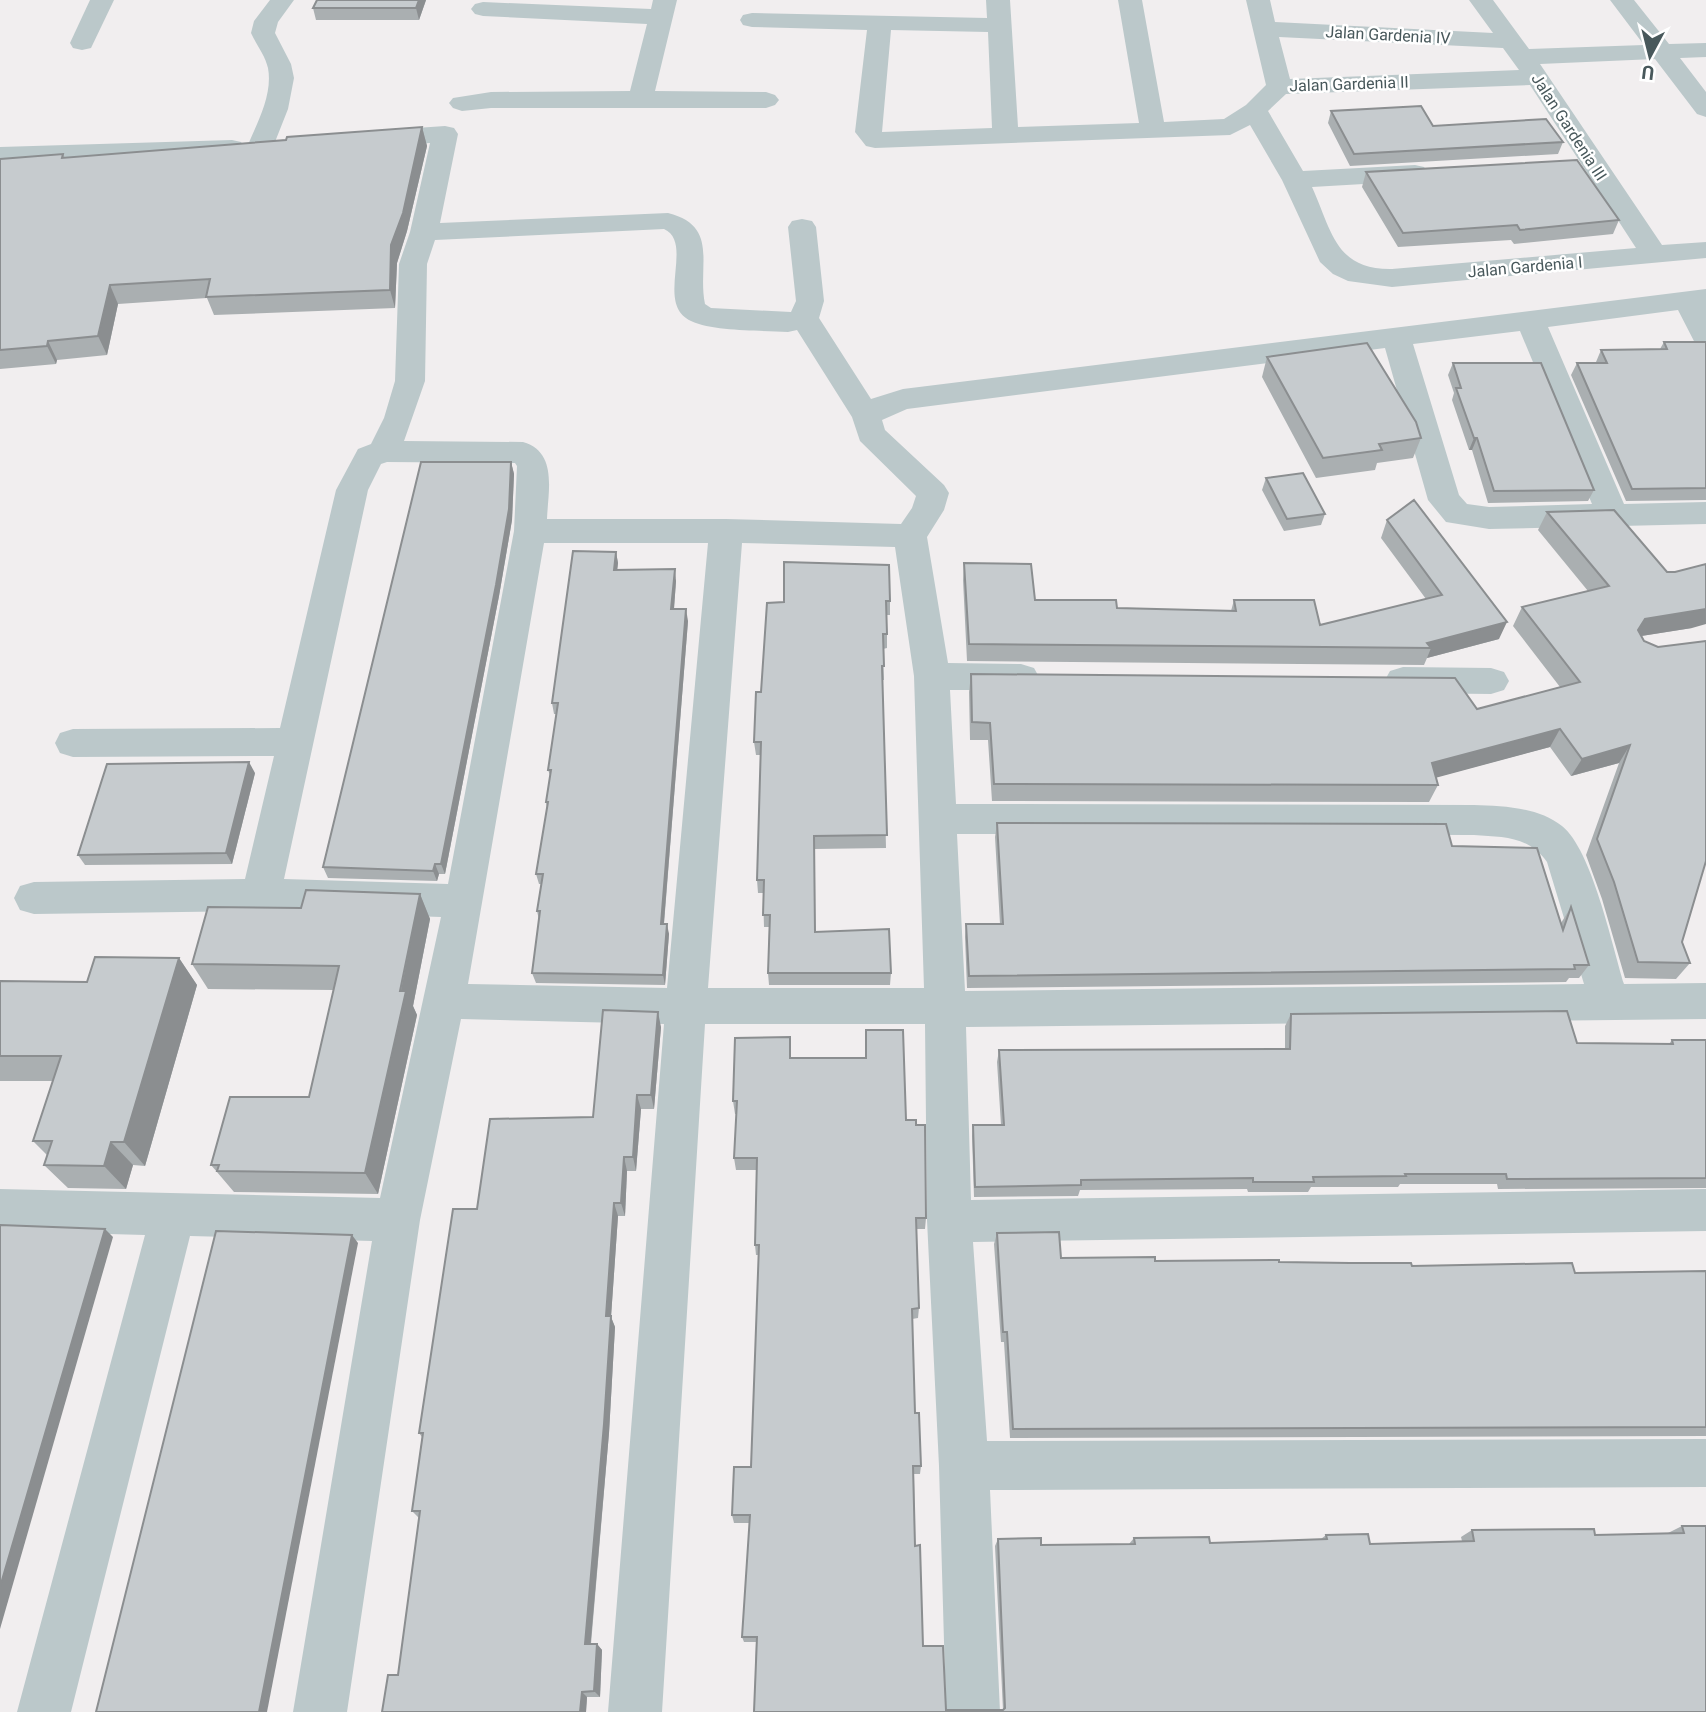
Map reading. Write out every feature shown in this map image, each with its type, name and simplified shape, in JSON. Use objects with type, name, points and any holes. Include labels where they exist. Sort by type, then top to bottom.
[{"type":"street","points":[[82,43],[102,0]]},
{"type":"street","points":[[260,147],[279,101],[280,86],[280,67],[263,33],[266,21],[282,0]]},
{"type":"street","points":[[1130,0],[1153,130]]},
{"type":"street","points":[[1258,0],[1279,87]]},
{"type":"street","name":"Jalan Gardenia III","points":[[1481,0],[1523,58],[1655,256]]},
{"type":"street","points":[[1622,0],[1706,109]]},
{"type":"street","points":[[483,9],[663,8],[641,99]]},
{"type":"street","points":[[752,20],[880,24],[999,12],[1005,135]]},
{"type":"street","name":"Jalan Gardenia II","points":[[880,24],[868,132],[872,138],[881,141],[1230,127],[1255,110],[1279,87],[1523,58]]},
{"type":"street","name":"Jalan Gardenia IV","points":[[1265,29],[1523,58]]},
{"type":"street","points":[[1523,58],[1706,50]]},
{"type":"street","points":[[461,103],[491,100],[766,100]]},
{"type":"street","points":[[1255,110],[1295,180],[1444,172]]},
{"type":"street","points":[[352,140],[444,134],[424,232],[413,264],[414,316],[410,381],[399,418],[384,451]]},
{"type":"street","points":[[0,155],[286,145]]},
{"type":"street","points":[[1566,165],[1593,163]]},
{"type":"street","name":"Jalan Gardenia I","points":[[1295,180],[1330,256],[1345,270],[1369,278],[1706,250]]},
{"type":"street","points":[[424,232],[668,221],[678,223],[688,236],[691,308],[702,315],[724,318],[788,323],[804,318]]},
{"type":"street","points":[[802,227],[810,301],[804,318]]},
{"type":"street","points":[[867,416],[875,409],[903,399],[1697,299],[1706,338]]},
{"type":"street","points":[[804,318],[867,416],[871,434],[933,493],[928,510],[910,536],[932,676],[945,1009],[949,1220],[964,1466],[973,1712]]},
{"type":"street","points":[[1531,322],[1612,514]]},
{"type":"street","points":[[1396,335],[1444,500],[1458,513],[1477,517],[1706,513]]},
{"type":"street","points":[[261,895],[352,490],[365,461],[384,451],[527,455],[533,466],[530,531],[464,901],[398,1220],[320,1712]]},
{"type":"street","points":[[530,531],[726,531],[910,536]]},
{"type":"street","points":[[635,1712],[686,1006],[726,531]]},
{"type":"street","points":[[932,676],[1058,677]]},
{"type":"street","points":[[1365,680],[1491,681]]},
{"type":"street","points":[[73,743],[294,741]]},
{"type":"street","points":[[936,819],[1519,822],[1547,834],[1557,842],[1565,858],[1611,1004]]},
{"type":"street","points":[[34,898],[261,895],[464,901]]},
{"type":"street","points":[[444,1001],[686,1006],[926,1006],[945,1009],[1706,1001]]},
{"type":"street","points":[[0,1210],[398,1220]]},
{"type":"street","points":[[949,1220],[996,1222],[1706,1210]]},
{"type":"street","points":[[44,1712],[173,1213]]},
{"type":"street","points":[[964,1466],[1706,1463]]},
{"type":"building","points":[[317,0],[419,0],[416,8],[313,8]]},
{"type":"building","points":[[1421,106],[1433,126],[1546,119],[1563,142],[1354,154],[1331,111]]},
{"type":"building","points":[[422,127],[403,213],[391,245],[390,290],[206,297],[210,279],[110,285],[98,336],[48,341],[47,346],[0,350],[0,159],[63,154],[62,158]]},
{"type":"building","points":[[1577,160],[1619,220],[1520,230],[1517,225],[1403,233],[1366,172]]},
{"type":"building","points":[[1664,342],[1706,342],[1706,488],[1632,489],[1577,363],[1607,363],[1601,350],[1667,349]]},
{"type":"building","points":[[1367,343],[1416,422],[1421,438],[1379,444],[1382,450],[1323,458],[1267,357]]},
{"type":"building","points":[[1453,363],[1541,363],[1594,490],[1494,491],[1477,438],[1474,438],[1456,388],[1461,388]]},
{"type":"building","points":[[421,462],[511,462],[509,509],[496,585],[441,864],[435,864],[433,871],[323,867]]},
{"type":"building","points":[[1303,473],[1325,514],[1287,519],[1266,478]]},
{"type":"building","points":[[1414,500],[1507,622],[1427,643],[1431,648],[969,644],[964,563],[1031,564],[1035,600],[1116,600],[1117,608],[1236,611],[1234,600],[1314,600],[1320,625],[1442,595],[1387,520]]},
{"type":"building","points":[[1614,510],[1667,572],[1706,564],[1706,609],[1645,619],[1638,630],[1644,641],[1658,647],[1706,641],[1706,861],[1682,942],[1690,963],[1638,962],[1614,882],[1597,839],[1630,745],[1582,759],[1560,729],[1432,763],[1438,785],[994,784],[990,723],[972,722],[971,674],[1455,678],[1477,709],[1580,682],[1522,607],[1609,586],[1547,512]]},
{"type":"building","points":[[573,551],[616,552],[614,570],[675,569],[671,609],[686,609],[661,924],[667,924],[663,975],[532,973],[543,874],[536,874],[548,802],[551,770],[548,770],[558,703],[552,703]]},
{"type":"building","points":[[784,562],[889,565],[890,601],[886,601],[887,634],[883,634],[882,666],[887,835],[814,836],[815,932],[889,929],[891,973],[768,973],[770,915],[763,915],[764,880],[757,880],[761,742],[754,742],[756,692],[761,692],[767,603],[784,602]]},
{"type":"building","points":[[249,762],[226,853],[78,855],[107,764]]},
{"type":"building","points":[[997,823],[1446,824],[1452,846],[1537,848],[1563,930],[1571,907],[1589,965],[1574,965],[1575,969],[969,976],[966,924],[1003,924]]},
{"type":"building","points":[[306,890],[420,894],[400,991],[406,991],[365,1173],[217,1171],[219,1165],[211,1165],[230,1097],[309,1097],[339,966],[192,964],[208,907],[301,908]]},
{"type":"building","points":[[95,957],[179,958],[124,1142],[111,1142],[104,1166],[44,1165],[52,1141],[33,1141],[61,1056],[0,1056],[0,981],[87,982]]},
{"type":"building","points":[[603,1010],[658,1012],[651,1095],[637,1095],[633,1157],[624,1157],[621,1203],[614,1203],[606,1316],[611,1316],[604,1424],[585,1644],[597,1644],[594,1691],[582,1692],[580,1712],[382,1712],[388,1675],[398,1675],[420,1511],[412,1511],[423,1433],[419,1433],[453,1209],[477,1209],[490,1119],[593,1117]]},
{"type":"building","points":[[1567,1011],[1577,1043],[1673,1044],[1672,1040],[1706,1040],[1706,1178],[1507,1179],[1506,1174],[1405,1174],[1406,1176],[1313,1177],[1314,1182],[1253,1182],[1253,1178],[1081,1180],[1081,1185],[975,1187],[973,1125],[1004,1125],[999,1050],[1290,1049],[1291,1014]]},
{"type":"building","points":[[866,1030],[903,1030],[906,1120],[916,1120],[916,1125],[925,1125],[926,1218],[916,1218],[919,1308],[912,1309],[915,1413],[919,1413],[921,1466],[913,1466],[915,1546],[920,1545],[923,1646],[943,1646],[946,1710],[1005,1708],[998,1539],[1041,1538],[1041,1545],[1135,1544],[1134,1538],[1209,1537],[1210,1543],[1327,1539],[1326,1535],[1368,1534],[1370,1544],[1474,1541],[1472,1530],[1594,1529],[1595,1535],[1684,1533],[1682,1526],[1706,1526],[1706,1712],[754,1712],[757,1637],[742,1637],[750,1515],[732,1515],[734,1467],[751,1467],[759,1245],[755,1245],[757,1158],[734,1158],[737,1101],[733,1101],[735,1038],[790,1037],[790,1058],[866,1058]]},
{"type":"building","points":[[0,1225],[105,1229],[0,1587]]},
{"type":"building","points":[[216,1231],[352,1235],[259,1712],[96,1712]]},
{"type":"building","points":[[1059,1232],[1061,1258],[1155,1257],[1155,1261],[1279,1260],[1411,1263],[1412,1266],[1572,1263],[1575,1273],[1706,1271],[1706,1427],[1013,1429],[997,1233]]}]
